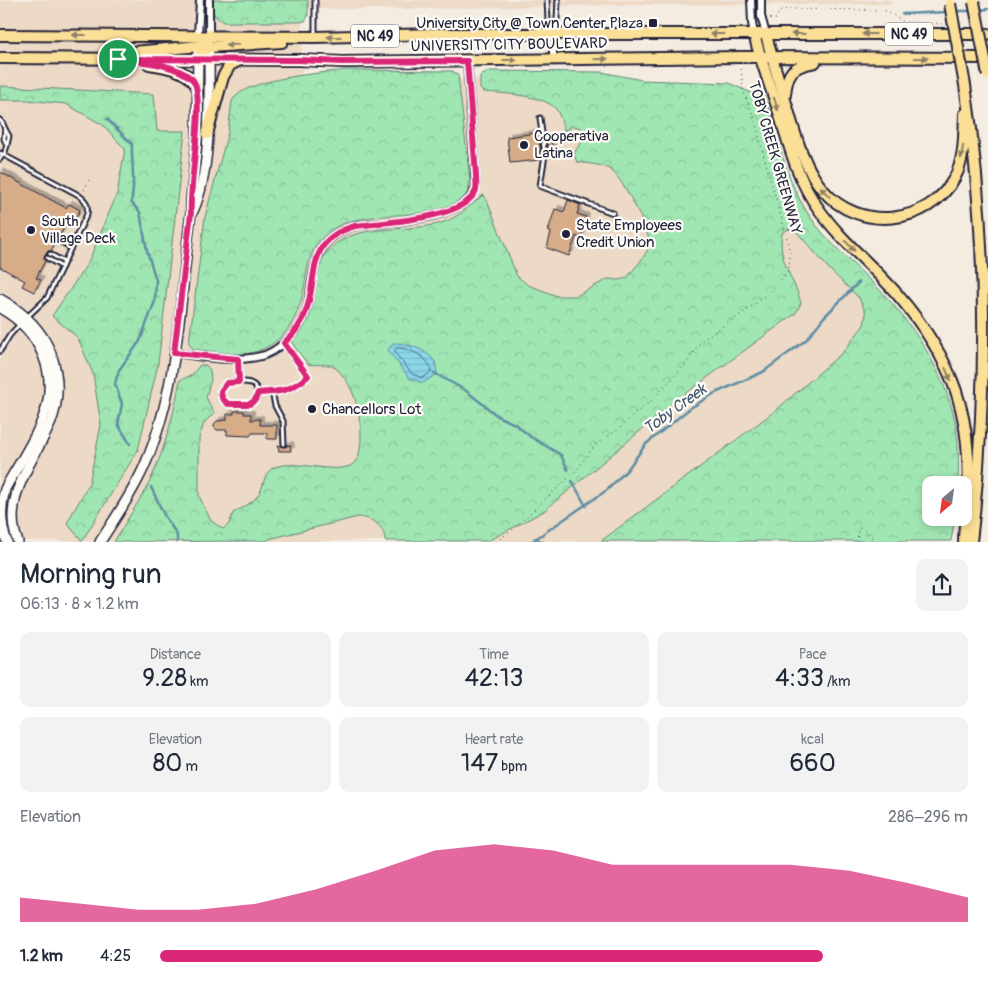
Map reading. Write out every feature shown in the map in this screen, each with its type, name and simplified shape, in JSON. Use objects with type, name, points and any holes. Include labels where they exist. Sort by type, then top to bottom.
[{"type":"main road","points":[[974,1],[988,75]]},
{"type":"main road","points":[[949,2],[974,140],[985,277],[982,425],[971,542]]},
{"type":"main road","name":"UNIVERSITY CITY BOULEVARD","points":[[0,35],[315,37],[553,33],[988,34]]},
{"type":"main road","points":[[754,34],[794,162],[809,195],[829,222],[897,294],[913,314],[938,353],[956,390],[967,446],[969,472],[964,542]]},
{"type":"main road","points":[[766,34],[771,58],[793,128],[808,166],[822,189],[837,203],[849,210],[875,218],[889,219],[908,215],[928,207],[943,194],[955,177],[964,146],[965,85]]},
{"type":"main road","points":[[71,58],[198,46],[206,43],[209,35]]},
{"type":"main road","points":[[197,59],[202,50],[209,47],[293,42],[315,37]]},
{"type":"main road","name":"UNIVERSITY CITY BOULEVARD","points":[[0,58],[342,62],[988,58]]},
{"type":"main road","points":[[784,98],[788,76],[797,66],[838,58]]},
{"type":"main road","points":[[118,59],[157,65],[176,71],[192,78],[197,86]]},
{"type":"main road","points":[[207,134],[225,74],[230,65],[242,60]]},
{"type":"street","points":[[100,540],[129,497],[148,456],[165,405],[174,353],[191,213],[197,138],[197,59],[200,0]]},
{"type":"street","points":[[191,213],[198,193],[207,134],[209,0]]},
{"type":"street","points":[[751,0],[754,34]]},
{"type":"street","points":[[761,0],[766,34]]},
{"type":"street","points":[[553,33],[553,60]]},
{"type":"street","points":[[174,353],[238,359],[265,355],[284,343],[296,330],[305,314],[316,261],[323,246],[330,238],[341,231],[355,226],[441,214],[466,202],[476,189],[467,61]]},
{"type":"street","points":[[0,299],[13,306],[24,320],[43,353],[48,369],[50,389],[48,405],[42,423],[5,489],[1,500],[1,521],[7,542]]},
{"type":"street","points":[[0,308],[36,328],[48,345],[54,363],[57,390],[56,405],[50,422],[11,500],[11,523],[18,542]]},
{"type":"lane","points":[[315,0],[315,37]]},
{"type":"lane","points":[[547,0],[548,21],[553,33]]},
{"type":"lane","points":[[553,33],[557,22],[558,0]]},
{"type":"lane","points":[[540,118],[545,155],[540,186],[613,213]]},
{"type":"lane","points":[[0,120],[9,136],[0,159]]},
{"type":"lane","points":[[0,352],[10,335],[44,302],[88,211],[84,199],[2,154]]},
{"type":"lane","points":[[57,240],[71,247]]},
{"type":"lane","points":[[50,254],[64,262]]},
{"type":"lane","points":[[47,258],[62,267]]},
{"type":"lane","points":[[258,393],[293,388],[308,376],[284,343]]},
{"type":"lane","points":[[238,359],[239,382]]},
{"type":"lane","points":[[239,382],[248,382],[257,388],[258,393],[255,400],[250,404],[228,404],[221,396],[222,388],[227,383],[239,382]]},
{"type":"lane","points":[[272,392],[275,406],[283,421],[284,444]]},
{"type":"path","points":[[770,19],[776,19],[779,12],[786,9],[878,10],[887,11],[904,22],[949,24]]},
{"type":"path","name":"TOBY CREEK GREENWAY","points":[[496,542],[512,530],[572,475],[592,448],[602,439],[619,429],[650,402],[686,364],[701,341],[751,307],[773,289],[789,270],[790,253],[786,234],[754,117],[743,91],[741,68]]},
{"type":"path","points":[[84,190],[88,180]]},
{"type":"path","points":[[859,542],[857,534],[859,528],[864,529],[876,542]]},
{"type":"shaded area","points":[[0,0],[891,0],[891,4],[302,9],[302,75],[443,79],[511,78],[730,88],[949,432],[934,476],[922,476],[922,526],[937,526],[949,541],[0,541]]},
{"type":"green space","points":[[212,0],[308,0],[308,16],[305,21],[299,22],[223,22],[214,15]]},
{"type":"green space","points":[[347,70],[453,71],[458,75],[470,181],[464,199],[454,206],[439,210],[366,218],[336,227],[325,235],[312,253],[308,263],[299,307],[285,333],[278,339],[262,349],[242,354],[193,349],[189,343],[205,217],[228,132],[232,101],[240,93],[267,82],[303,75]]},
{"type":"green space","points":[[488,71],[601,72],[642,80],[729,83],[765,97],[788,172],[800,201],[808,214],[832,243],[878,288],[903,317],[926,349],[943,384],[955,421],[958,476],[922,476],[922,526],[954,526],[951,541],[601,541],[775,411],[843,352],[864,325],[866,313],[859,298],[830,270],[796,231],[788,229],[782,233],[781,243],[784,261],[801,303],[796,313],[682,396],[544,511],[488,541],[385,541],[383,531],[377,524],[369,519],[358,517],[266,541],[114,542],[146,489],[155,469],[168,431],[180,380],[192,375],[200,365],[206,365],[210,370],[211,379],[206,397],[214,413],[204,423],[199,438],[199,496],[211,521],[223,529],[229,524],[233,513],[258,496],[266,475],[271,469],[283,465],[342,468],[350,466],[356,461],[361,442],[361,431],[355,398],[351,388],[334,367],[308,364],[292,341],[305,318],[313,298],[321,261],[335,244],[349,236],[365,232],[434,225],[458,215],[483,195],[486,198],[517,276],[528,285],[557,296],[576,296],[608,279],[618,280],[627,278],[641,261],[647,252],[649,242],[645,226],[622,183],[611,170],[599,165],[577,162],[574,155],[575,152],[586,136],[579,127],[571,126],[568,131],[564,130],[560,116],[555,108],[541,100],[531,97],[483,92],[480,89],[480,77]]},
{"type":"green space","points":[[0,86],[154,94],[157,131],[185,131],[158,364],[138,450],[82,541],[67,523],[89,484],[101,425],[93,374],[78,338],[52,316],[88,263],[117,194],[125,149],[103,125],[66,104],[27,100],[0,100]]},
{"type":"water","points":[[393,343],[410,345],[422,350],[435,362],[437,374],[423,383],[409,378],[388,350]]},
{"type":"building","name":"Cooperativa Latina","points":[[537,133],[541,151],[539,151],[540,160],[510,163],[507,137]]},
{"type":"building","points":[[546,138],[551,138],[552,149],[548,150]]},
{"type":"building","name":"South Village Deck","points":[[0,172],[66,208],[69,204],[80,210],[74,221],[69,218],[59,237],[54,238],[55,243],[51,251],[48,251],[44,257],[45,261],[36,278],[41,280],[34,292],[22,286],[25,281],[0,267]]},
{"type":"building","name":"State Employees Credit Union","points":[[568,200],[580,205],[577,214],[586,217],[581,238],[576,236],[569,256],[547,248],[551,232],[548,231],[555,209],[564,212]]},
{"type":"building","points":[[234,411],[244,411],[244,414],[251,414],[251,420],[260,419],[260,425],[277,425],[277,439],[267,439],[267,433],[252,433],[250,436],[227,435],[227,430],[217,430],[214,427],[217,421],[227,420],[227,414],[234,414]]},
{"type":"building","points":[[278,445],[284,447],[290,445],[291,451],[279,451]]},
{"type":"waterway","points":[[979,10],[988,9]]},
{"type":"waterway","points":[[954,11],[973,11]]},
{"type":"waterway","points":[[902,14],[948,12]]},
{"type":"waterway","points":[[107,119],[132,144],[133,188],[131,202],[140,212],[147,251],[156,280],[155,301],[140,341],[119,370],[115,384],[122,404],[118,424],[130,444]]},
{"type":"waterway","name":"Toby Creek","points":[[531,542],[607,490],[627,470],[646,444],[689,409],[713,394],[763,372],[806,340],[824,317],[859,282]]},
{"type":"waterway","points":[[434,373],[465,390],[499,417],[515,424],[531,437],[561,455],[568,470]]},
{"type":"waterway","points":[[572,481],[586,506]]},
{"type":"waterway","points":[[151,487],[164,515],[177,535],[177,542]]},
{"type":"waterway","name":"Toby Creek","points":[[535,538],[543,542]]},
{"type":"place","name":"University City @ Town Center Plaza","points":[[653,23]]},
{"type":"place","name":"Cooperativa Latina","points":[[524,145]]},
{"type":"place","name":"South Village Deck","points":[[31,230]]},
{"type":"place","name":"State Employees Credit Union","points":[[566,234]]},
{"type":"place","name":"Chancellors Lot","points":[[312,409]]},
{"type":"route","points":[[118,59],[342,62],[467,61],[476,175],[475,191],[466,202],[448,212],[355,226],[341,231],[330,238],[323,246],[312,272],[305,314],[296,330],[284,343],[308,376],[298,385],[288,390],[258,393],[252,404],[228,404],[222,398],[221,391],[227,383],[239,382],[238,359],[174,353],[191,213],[197,138],[197,86],[192,78],[176,71],[157,65],[118,59]]}]
